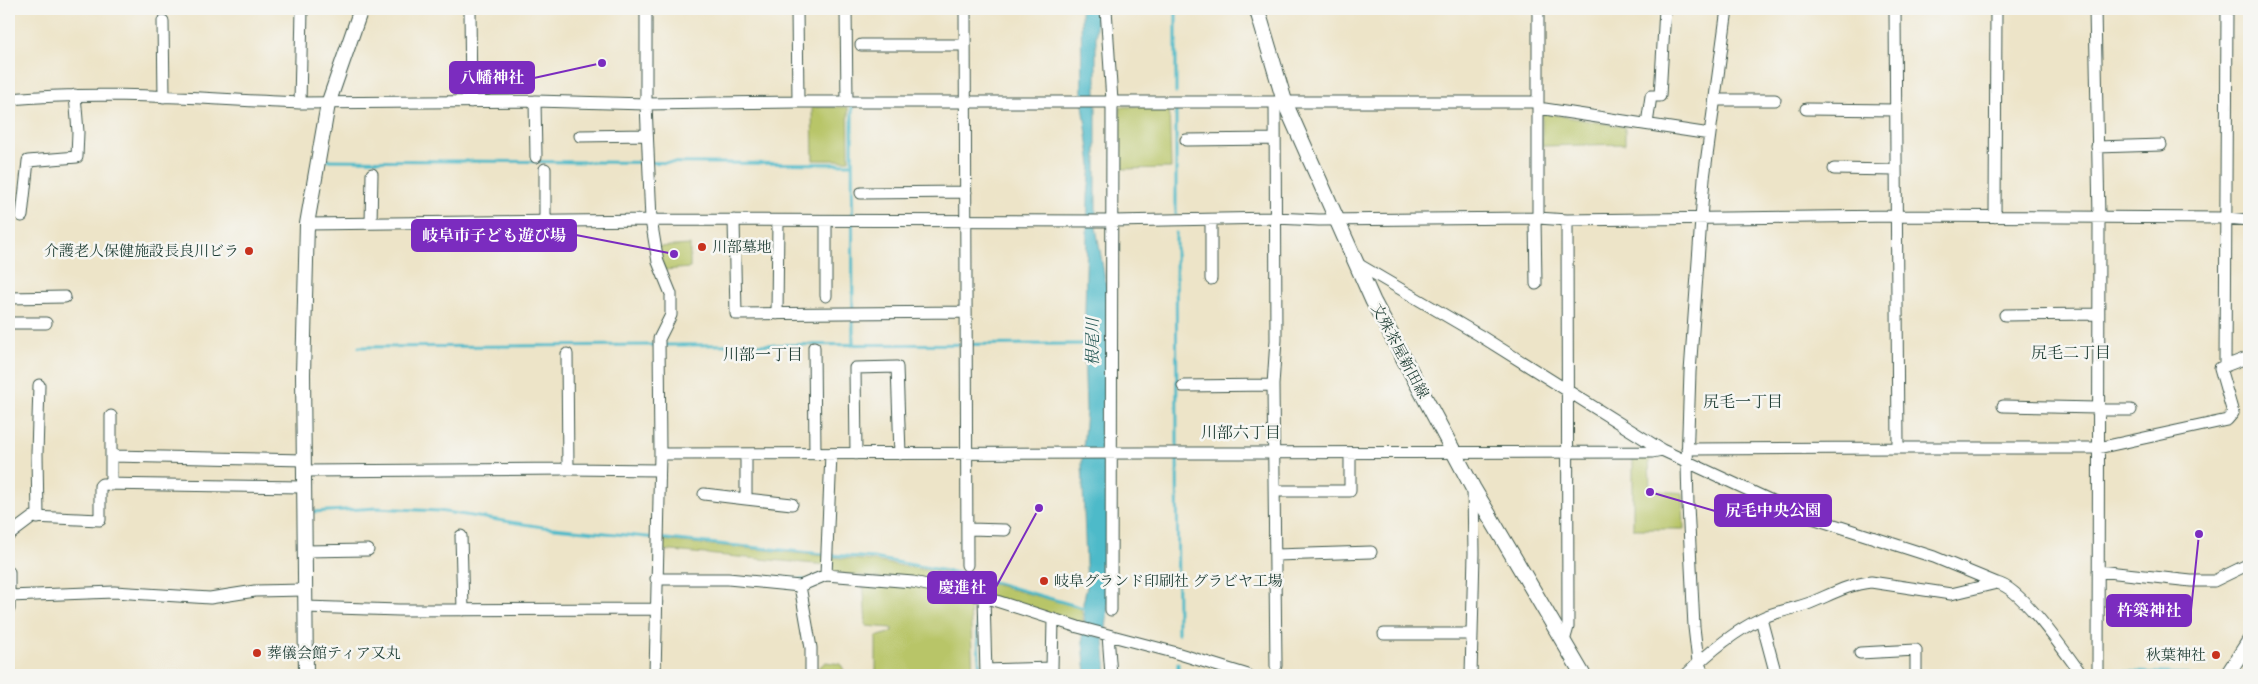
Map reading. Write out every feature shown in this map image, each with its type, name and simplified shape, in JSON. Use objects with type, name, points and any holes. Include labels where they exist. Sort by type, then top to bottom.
[{"type":"main road","name":"文殊茶屋新田線","points":[[1257,9],[1280,102],[1373,301],[1473,488],[1583,675]]},
{"type":"street","points":[[300,103],[302,9]]},
{"type":"street","points":[[306,675],[302,374],[307,224],[328,104],[361,9]]},
{"type":"street","points":[[470,9],[470,102]]},
{"type":"street","points":[[646,9],[646,104],[651,220],[658,262],[671,294],[670,315],[659,339],[660,454],[658,470],[655,675]]},
{"type":"street","points":[[797,9],[798,102]]},
{"type":"street","points":[[846,9],[846,102]]},
{"type":"street","points":[[965,9],[968,565]]},
{"type":"street","points":[[1106,9],[1106,101],[1112,221],[1111,610]]},
{"type":"street","points":[[1536,284],[1538,9]]},
{"type":"street","points":[[1647,124],[1651,96],[1660,96],[1665,9]]},
{"type":"street","points":[[1704,675],[1698,662],[1694,627],[1687,449],[1690,372],[1701,218],[1727,9]]},
{"type":"street","points":[[1895,9],[1898,448]]},
{"type":"street","points":[[1995,217],[1996,9]]},
{"type":"street","points":[[2095,9],[2099,218],[2097,314],[2098,675]]},
{"type":"street","points":[[2225,366],[2227,9]]},
{"type":"street","points":[[163,21],[164,97]]},
{"type":"street","points":[[861,45],[965,45]]},
{"type":"street","points":[[9,99],[75,94],[328,104],[535,101],[646,104],[1106,101],[1538,105],[1710,134]]},
{"type":"street","points":[[22,216],[28,161],[76,156],[78,132],[75,94]]},
{"type":"street","points":[[1715,100],[1775,100]]},
{"type":"street","points":[[535,101],[536,156]]},
{"type":"street","points":[[1276,666],[1273,385],[1276,340],[1274,218],[1275,139],[1280,102]]},
{"type":"street","points":[[1806,109],[1896,110]]},
{"type":"street","points":[[580,136],[647,135]]},
{"type":"street","points":[[1186,140],[1275,139]]},
{"type":"street","points":[[2097,147],[2161,145]]},
{"type":"street","points":[[545,169],[545,221]]},
{"type":"street","points":[[1834,169],[1896,170]]},
{"type":"street","points":[[371,223],[372,174]]},
{"type":"street","points":[[861,193],[966,192]]},
{"type":"street","points":[[307,224],[651,220],[1112,221],[1274,218],[1537,218],[1567,220],[1896,216],[2226,218],[2249,220]]},
{"type":"street","points":[[734,220],[736,314],[966,312]]},
{"type":"street","points":[[1211,220],[1211,279]]},
{"type":"street","points":[[1564,641],[1568,627],[1567,220]]},
{"type":"street","points":[[777,314],[778,221]]},
{"type":"street","points":[[826,221],[826,296]]},
{"type":"street","points":[[1356,263],[1662,450],[1687,463],[1800,514],[1934,557],[2006,585],[2041,621],[2079,674]]},
{"type":"street","points":[[9,298],[65,297]]},
{"type":"street","points":[[2005,315],[2097,314]]},
{"type":"street","points":[[9,323],[46,323]]},
{"type":"street","points":[[814,347],[814,454]]},
{"type":"street","points":[[567,354],[568,468]]},
{"type":"street","points":[[1687,449],[2098,448],[2227,420],[2233,413],[2220,368],[2249,357]]},
{"type":"street","points":[[856,454],[855,368],[897,367],[900,454]]},
{"type":"street","points":[[38,518],[39,385]]},
{"type":"street","points":[[1183,386],[1273,385]]},
{"type":"street","points":[[2003,406],[2131,410]]},
{"type":"street","points":[[111,416],[111,485]]},
{"type":"street","points":[[660,454],[1350,454],[1567,451],[1652,452],[1662,450]]},
{"type":"street","points":[[746,454],[746,499]]},
{"type":"street","points":[[826,575],[831,454]]},
{"type":"street","points":[[1275,491],[1350,491],[1350,454]]},
{"type":"street","points":[[112,456],[304,465],[658,470]]},
{"type":"street","points":[[9,535],[30,519],[100,520],[100,486],[304,486]]},
{"type":"street","points":[[1471,675],[1473,488]]},
{"type":"street","points":[[704,494],[792,504]]},
{"type":"street","points":[[968,529],[1005,530]]},
{"type":"street","points":[[461,536],[463,610]]},
{"type":"street","points":[[305,551],[368,550]]},
{"type":"street","points":[[1276,555],[1372,552]]},
{"type":"street","points":[[2098,571],[2190,581],[2214,581],[2249,564]]},
{"type":"street","points":[[9,572],[9,609]]},
{"type":"street","points":[[656,579],[728,579],[800,586],[826,575],[913,582],[984,597],[1053,619],[1248,675]]},
{"type":"street","points":[[1686,675],[1698,662],[1743,629],[1762,619],[1800,607],[1858,583],[1871,582],[1950,594],[1997,583]]},
{"type":"street","points":[[800,586],[811,648],[811,675]]},
{"type":"street","points":[[9,596],[114,592],[210,598],[255,591],[305,590]]},
{"type":"street","points":[[984,597],[986,673],[1052,668],[1053,619]]},
{"type":"street","points":[[305,607],[463,610],[656,609]]},
{"type":"street","points":[[1762,619],[1776,675]]},
{"type":"street","points":[[1384,634],[1472,634]]},
{"type":"street","points":[[1108,635],[1111,675]]},
{"type":"street","points":[[2227,675],[2249,641]]},
{"type":"street","points":[[1860,653],[1916,650],[1916,675]]},
{"type":"street","points":[[9,663],[10,675]]},
{"type":"green space","points":[[1169,106],[1171,168],[1120,169],[1120,107]]},
{"type":"green space","points":[[812,107],[848,107],[849,160],[813,160]]},
{"type":"green space","points":[[1544,113],[1625,127],[1625,144],[1542,146],[1542,117]]},
{"type":"green space","points":[[690,245],[690,268],[664,270],[657,247]]},
{"type":"green space","points":[[1649,455],[1650,490],[1683,493],[1684,529],[1633,529],[1633,456]]},
{"type":"green space","points":[[661,540],[826,556],[826,565],[661,550]]},
{"type":"green space","points":[[829,557],[873,561],[961,576],[960,588],[830,572]]},
{"type":"green space","points":[[967,577],[1081,608],[1084,625],[966,589]]},
{"type":"green space","points":[[863,578],[951,591],[951,601],[970,605],[973,675],[876,675],[876,637],[892,632],[892,628],[866,626]]},
{"type":"green space","points":[[826,662],[841,664],[846,675],[818,675],[818,668]]},
{"type":"water","name":"根尾川","points":[[1081,9],[1096,9],[1096,227],[1107,291],[1108,609],[1106,630],[1085,624],[1083,603],[1087,587],[1082,463],[1086,410],[1084,348],[1088,196],[1091,165],[1082,97]]},
{"type":"water","points":[[1082,632],[1104,638],[1107,675],[1086,675]]},
{"type":"waterway","points":[[1176,9],[1176,92]]},
{"type":"waterway","points":[[852,104],[853,345]]},
{"type":"waterway","points":[[1176,110],[1176,214]]},
{"type":"waterway","points":[[323,160],[852,164]]},
{"type":"waterway","points":[[1176,233],[1178,634]]},
{"type":"waterway","name":"根尾川","points":[[662,345],[1089,344]]},
{"type":"waterway","points":[[359,347],[656,345]]},
{"type":"waterway","points":[[312,512],[377,508],[439,511],[543,527],[823,554]]},
{"type":"waterway","points":[[830,555],[873,558],[969,575],[1087,609]]},
{"type":"waterway","points":[[773,578],[804,580]]},
{"type":"waterway","points":[[971,599],[976,602],[980,675]]},
{"type":"waterway","points":[[1178,663],[1178,675]]},
{"type":"waterway","points":[[2103,671],[2189,674]]},
{"type":"place","name":"八幡神社","points":[[602,63]]},
{"type":"place","name":"川部墓地","points":[[702,247]]},
{"type":"place","name":"介護老人保健施設長良川ビラ","points":[[249,251]]},
{"type":"place","name":"岐阜市子ども遊び場","points":[[674,254]]},
{"type":"place","name":"尻毛中央公園","points":[[1650,492]]},
{"type":"place","name":"慶進社","points":[[1039,508]]},
{"type":"place","name":"杵築神社","points":[[2199,534]]},
{"type":"place","name":"岐阜グランド印刷社 グラビヤ工場","points":[[1044,581]]},
{"type":"place","name":"葬儀会館ティア又丸","points":[[257,653]]},
{"type":"place","name":"秋葉神社","points":[[2216,655]]},
{"type":"district","name":"尻毛二丁目","points":[[2071,353]]},
{"type":"district","name":"川部一丁目","points":[[763,355]]},
{"type":"district","name":"尻毛一丁目","points":[[1743,402]]},
{"type":"district","name":"川部六丁目","points":[[1241,433]]}]
